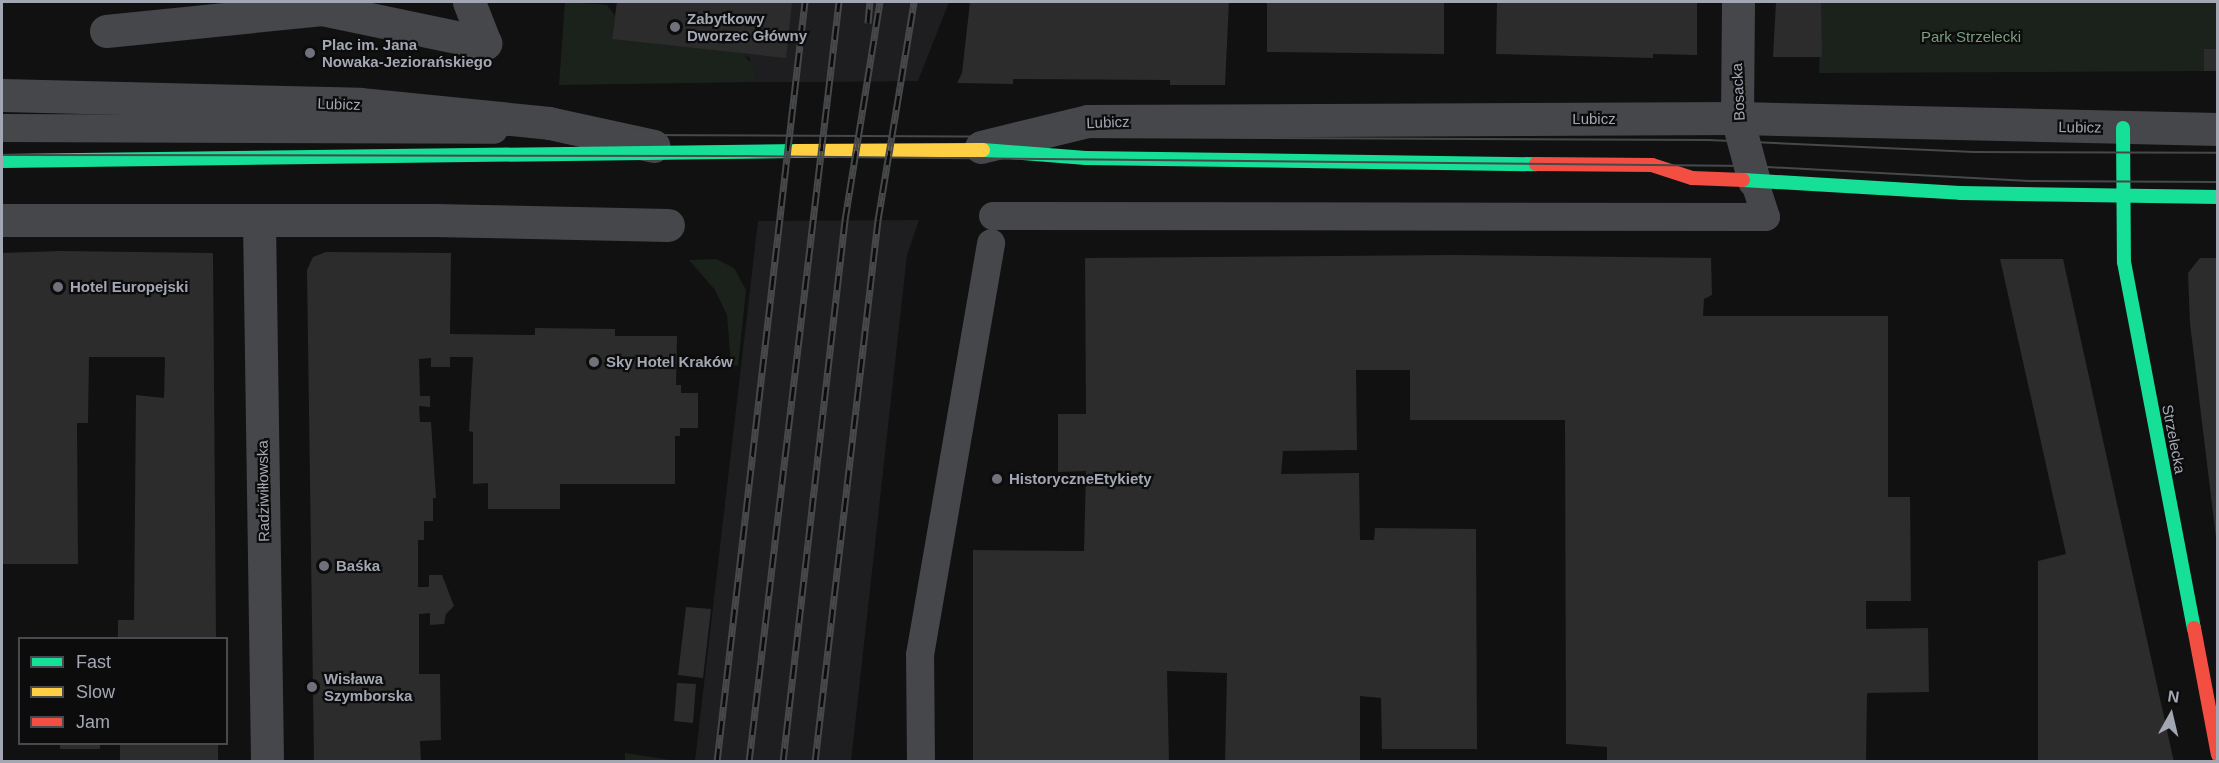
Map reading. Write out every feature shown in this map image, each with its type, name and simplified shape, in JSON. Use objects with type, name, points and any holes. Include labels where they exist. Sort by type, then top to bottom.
[{"type":"street","points":[[106,31],[329,4],[485,43],[469,2]]},
{"type":"street","name":"Bosacka","points":[[1738,2],[1737,118],[1754,180]]},
{"type":"street","name":"Lubicz","points":[[2,95],[360,104],[549,123],[674,151]]},
{"type":"street","name":"Lubicz","points":[[974,149],[1088,121],[1737,118],[2217,129]]},
{"type":"street","name":"Strzelecka","points":[[2123,128],[2124,262],[2217,755]]},
{"type":"street","name":"Lubicz","points":[[2,161],[974,149],[1086,158],[1652,165],[1692,178],[1960,194],[2217,197]]},
{"type":"street","points":[[2,220],[422,220],[668,225]]},
{"type":"street","name":"Radziwiłłowska","points":[[259,221],[267,762]]},
{"type":"lane","points":[[2,128],[586,131]]},
{"type":"lane","points":[[921,762],[920,655],[992,230],[1766,217],[1754,180]]},
{"type":"shaded area","points":[[617,2],[949,2],[918,81],[756,82],[749,57],[612,39]]},
{"type":"shaded area","points":[[919,220],[907,255],[851,761],[695,761],[758,221]]},
{"type":"green space","points":[[565,2],[607,5],[615,16],[612,38],[742,53],[753,65],[756,82],[559,85]]},
{"type":"green space","name":"Park Strzelecki","points":[[1821,2],[2217,2],[2217,49],[2204,49],[2204,71],[1819,73]]},
{"type":"green space","points":[[716,259],[734,268],[746,290],[738,366],[731,365],[727,315],[715,290],[689,260]]},
{"type":"green space","points":[[625,753],[677,761],[625,761]]},
{"type":"building","name":"Zabytkowy Dworzec Główny","points":[[617,2],[792,2],[786,58],[612,39]]},
{"type":"building","points":[[970,2],[1229,2],[1225,85],[1170,85],[1170,80],[1013,79],[1013,84],[957,83],[962,73]]},
{"type":"building","points":[[1267,2],[1444,2],[1444,54],[1267,52]]},
{"type":"building","points":[[1497,2],[1697,2],[1697,55],[1653,54],[1653,58],[1496,54]]},
{"type":"building","points":[[1776,2],[1821,2],[1822,57],[1773,57]]},
{"type":"building","points":[[2204,49],[2218,49],[2218,71],[2204,71]]},
{"type":"building","points":[[60,251],[213,253],[216,637],[118,637],[118,620],[134,620],[136,395],[164,398],[165,357],[89,357],[88,423],[77,423],[78,564],[2,564],[2,253]]},
{"type":"building","points":[[326,252],[451,253],[450,334],[535,335],[535,328],[615,329],[615,336],[677,336],[676,385],[681,385],[681,393],[698,393],[698,428],[680,428],[680,436],[675,436],[675,484],[560,484],[560,509],[488,509],[488,483],[473,484],[473,432],[469,431],[473,357],[450,357],[450,367],[431,367],[431,358],[419,359],[420,396],[430,396],[430,407],[419,406],[420,422],[431,422],[436,498],[433,498],[433,521],[424,521],[424,540],[418,540],[418,587],[429,587],[429,575],[442,575],[454,606],[446,614],[444,624],[430,625],[430,613],[419,614],[419,674],[440,674],[441,740],[420,741],[421,762],[314,762],[307,270],[313,257]]},
{"type":"building","points":[[1454,255],[1711,258],[1712,295],[1704,299],[1703,316],[1888,316],[1888,497],[1910,497],[1911,601],[1866,601],[1866,629],[1928,628],[1929,692],[1867,693],[1866,762],[1607,762],[1607,747],[1566,744],[1565,420],[1410,420],[1410,370],[1356,370],[1357,450],[1283,451],[1281,474],[1359,473],[1360,540],[1374,540],[1375,528],[1476,529],[1477,749],[1382,749],[1381,698],[1360,696],[1360,762],[1225,762],[1227,673],[1167,671],[1169,762],[973,762],[973,550],[1084,551],[1086,471],[1058,472],[1058,414],[1086,414],[1085,258]]},
{"type":"building","points":[[2200,258],[2218,258],[2217,546],[2190,323],[2188,273]]},
{"type":"building","points":[[2000,259],[2063,259],[2174,762],[2038,762],[2038,561],[2066,554]]},
{"type":"building","points":[[686,607],[711,609],[703,678],[678,675]]},
{"type":"building","points":[[677,683],[696,684],[693,723],[674,721]]},
{"type":"building","points":[[60,745],[100,745],[100,749],[60,749]]},
{"type":"building","points":[[120,745],[218,745],[218,762],[120,762]]},
{"type":"tram line","points":[[2,132],[1709,140],[1974,152],[2218,153]]},
{"type":"tram line","points":[[2,155],[747,156],[1750,166],[2029,181],[2218,182]]},
{"type":"railway","points":[[717,762],[805,2]]},
{"type":"railway","points":[[749,762],[839,2]]},
{"type":"railway","points":[[868,23],[870,2]]},
{"type":"railway","points":[[783,762],[845,220],[880,2]]},
{"type":"railway","points":[[815,762],[878,220],[914,2]]},
{"type":"traffic: fast","points":[[2123,128],[2124,262],[2194,628]]},
{"type":"traffic: fast","points":[[983,150],[1086,158],[1536,164]]},
{"type":"traffic: fast","points":[[2,161],[796,151]]},
{"type":"traffic: fast","points":[[1743,180],[1960,193],[2218,197]]},
{"type":"traffic: slow","points":[[796,151],[983,150]]},
{"type":"traffic: jam","points":[[1536,164],[1652,165],[1692,178],[1743,180]]},
{"type":"traffic: jam","points":[[2194,628],[2218,755]]},
{"type":"place","name":"Zabytkowy Dworzec Główny","points":[[675,27]]},
{"type":"place","name":"Plac im. Jana Nowaka-Jeziorańskiego","points":[[310,53]]},
{"type":"place","name":"Hotel Europejski","points":[[58,287]]},
{"type":"place","name":"Sky Hotel Kraków","points":[[594,362]]},
{"type":"place","name":"HistoryczneEtykiety","points":[[997,479]]},
{"type":"place","name":"Baśka","points":[[324,566]]},
{"type":"place","name":"Wisława Szymborska","points":[[312,687]]}]
